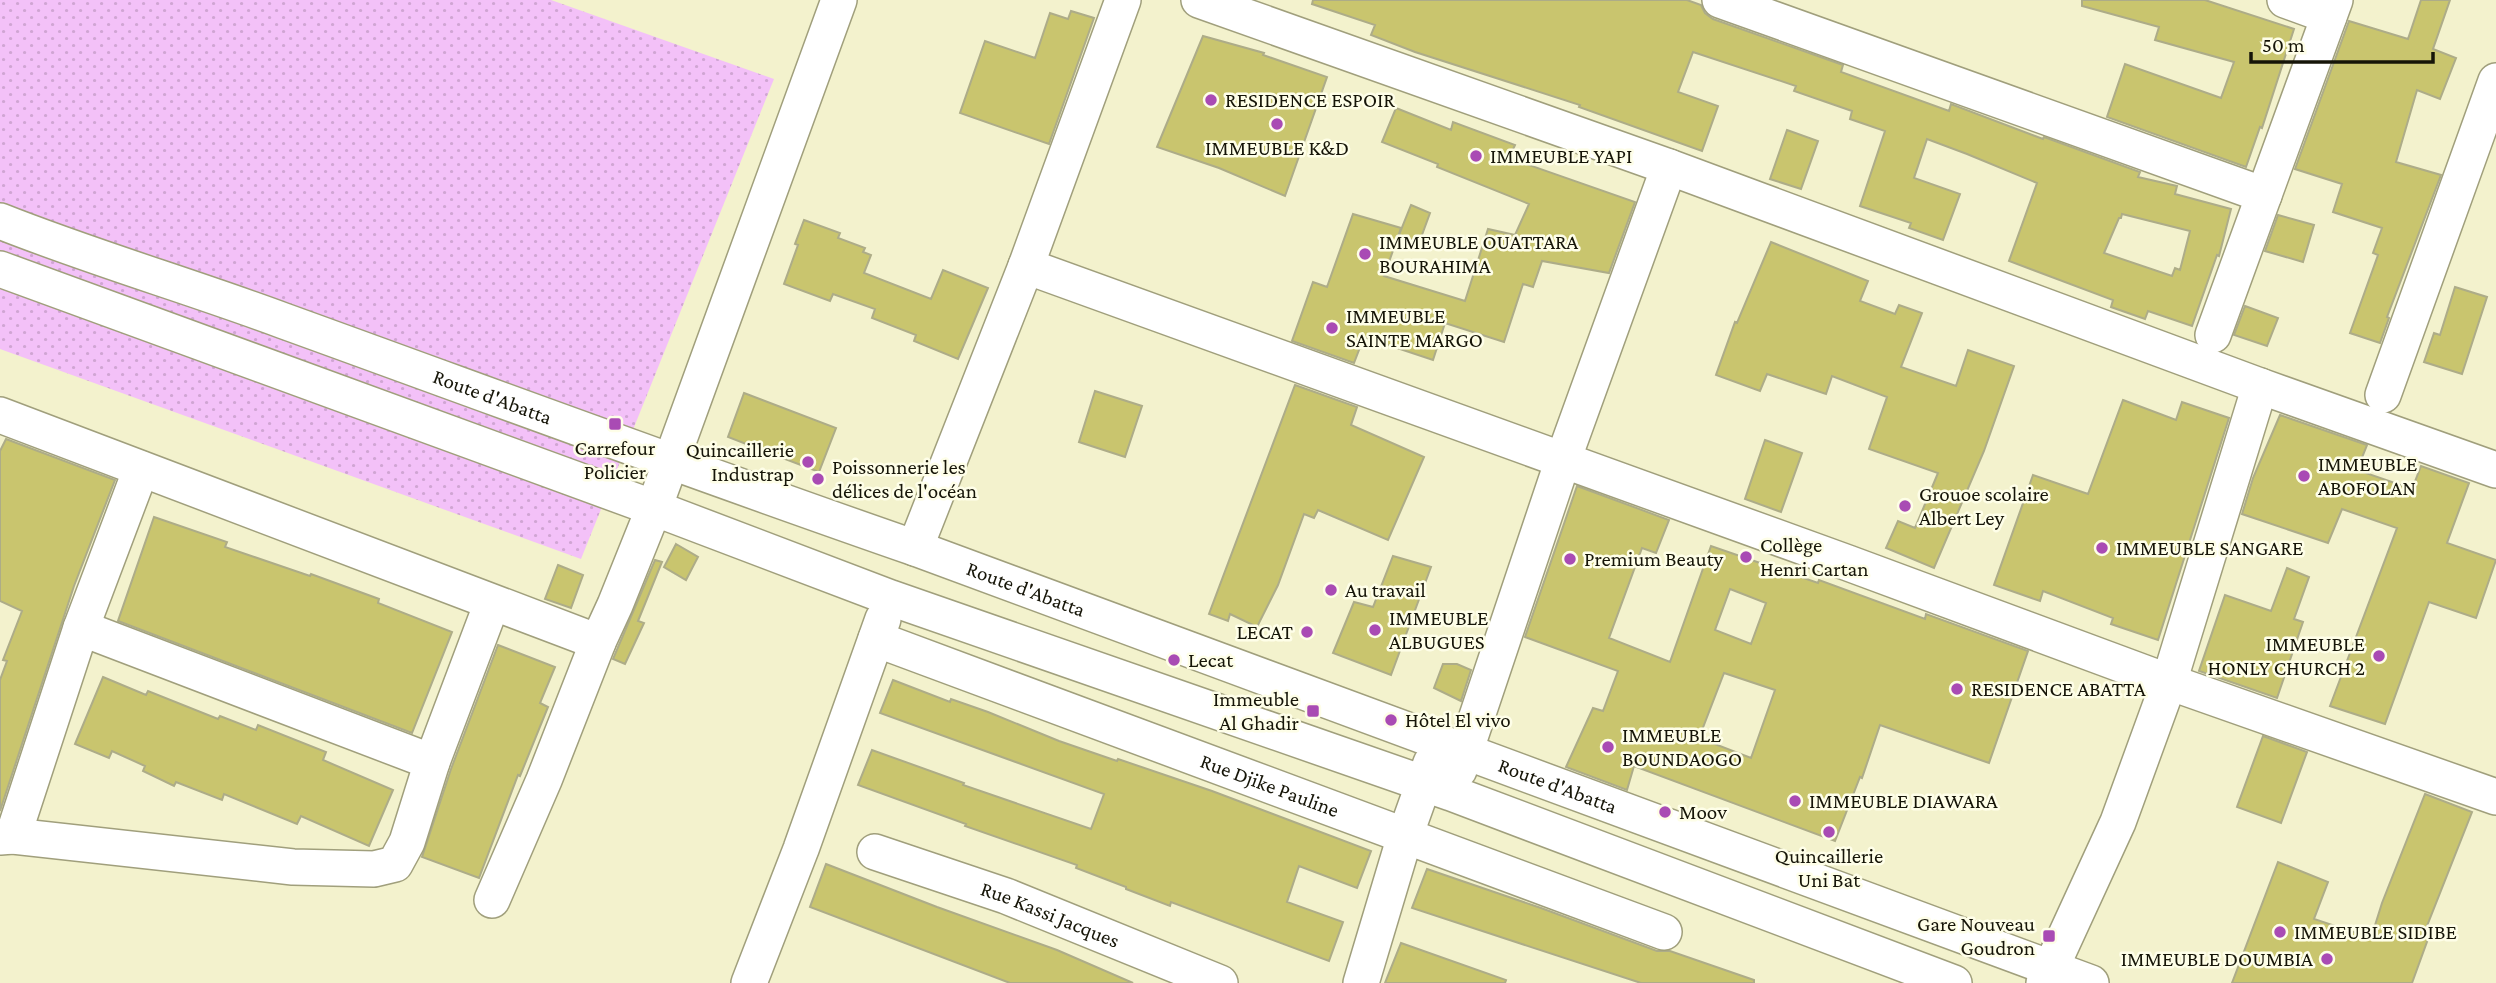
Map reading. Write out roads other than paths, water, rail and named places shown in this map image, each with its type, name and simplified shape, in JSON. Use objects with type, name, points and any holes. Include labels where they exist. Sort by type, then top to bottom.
[{"type":"street","points":[[492,900],[544,780],[654,508],[839,0]]},
{"type":"street","points":[[915,548],[1026,267],[1123,0]]},
{"type":"street","points":[[1199,0],[1669,167],[2260,386],[2496,470]]},
{"type":"street","points":[[1720,0],[2264,194]]},
{"type":"street","points":[[2213,335],[2332,8],[2285,0]]},
{"type":"street","points":[[2383,396],[2496,81]]},
{"type":"street","points":[[1361,983],[1405,836],[1437,788],[1563,460],[1669,167]]},
{"type":"street","name":"Route d'Abatta","points":[[0,221],[915,548],[1452,745],[2047,976],[2091,983]]},
{"type":"street","points":[[1026,267],[2496,797]]},
{"type":"street","points":[[0,269],[654,508],[891,598],[1437,788],[1954,983]]},
{"type":"street","points":[[2047,976],[2118,822],[2169,681],[2260,386]]},
{"type":"street","points":[[0,415],[598,642]]},
{"type":"street","points":[[141,469],[6,837],[293,867],[374,869],[395,864],[407,842],[432,762],[492,603]]},
{"type":"street","points":[[749,983],[801,849],[891,598]]},
{"type":"street","points":[[81,628],[432,762]]},
{"type":"street","name":"Rue Djike Pauline","points":[[876,639],[1664,932]]},
{"type":"street","name":"Rue Kassi Jacques","points":[[876,852],[1006,896],[1220,983]]},
{"type":"place","name":"RESIDENCE ESPOIR","points":[[1211,100]]},
{"type":"place","name":"IMMEUBLE K&D","points":[[1277,124]]},
{"type":"place","name":"IMMEUBLE YAPI","points":[[1476,156]]},
{"type":"place","name":"IMMEUBLE OUATTARA BOURAHIMA","points":[[1365,254]]},
{"type":"place","name":"IMMEUBLE SAINTE MARGO","points":[[1332,328]]},
{"type":"place","name":"Carrefour Policier","points":[[615,424]]},
{"type":"place","name":"Quincaillerie Industrap","points":[[808,462]]},
{"type":"place","name":"IMMEUBLE ABOFOLAN","points":[[2304,476]]},
{"type":"place","name":"Poissonnerie les délices de l'océan","points":[[818,479]]},
{"type":"place","name":"Grouoe scolaire Albert Ley","points":[[1905,506]]},
{"type":"place","name":"IMMEUBLE SANGARE","points":[[2102,548]]},
{"type":"place","name":"Collège Henri Cartan","points":[[1746,557]]},
{"type":"place","name":"Premium Beauty","points":[[1570,559]]},
{"type":"place","name":"Au travail","points":[[1331,590]]},
{"type":"place","name":"IMMEUBLE ALBUGUES","points":[[1375,630]]},
{"type":"place","name":"LECAT","points":[[1307,632]]},
{"type":"place","name":"IMMEUBLE HONLY CHURCH 2","points":[[2379,656]]},
{"type":"place","name":"Lecat","points":[[1174,660]]},
{"type":"place","name":"RESIDENCE ABATTA","points":[[1957,689]]},
{"type":"place","name":"Immeuble Al Ghadir","points":[[1313,711]]},
{"type":"place","name":"Hôtel El vivo","points":[[1391,720]]},
{"type":"place","name":"IMMEUBLE BOUNDAOGO","points":[[1608,747]]},
{"type":"place","name":"IMMEUBLE DIAWARA","points":[[1795,801]]},
{"type":"place","name":"Moov","points":[[1665,812]]},
{"type":"place","name":"Quincaillerie Uni Bat","points":[[1829,832]]},
{"type":"place","name":"IMMEUBLE SIDIBE","points":[[2280,932]]},
{"type":"place","name":"Gare Nouveau Goudron","points":[[2049,936]]},
{"type":"place","name":"IMMEUBLE DOUMBIA","points":[[2327,959]]}]
